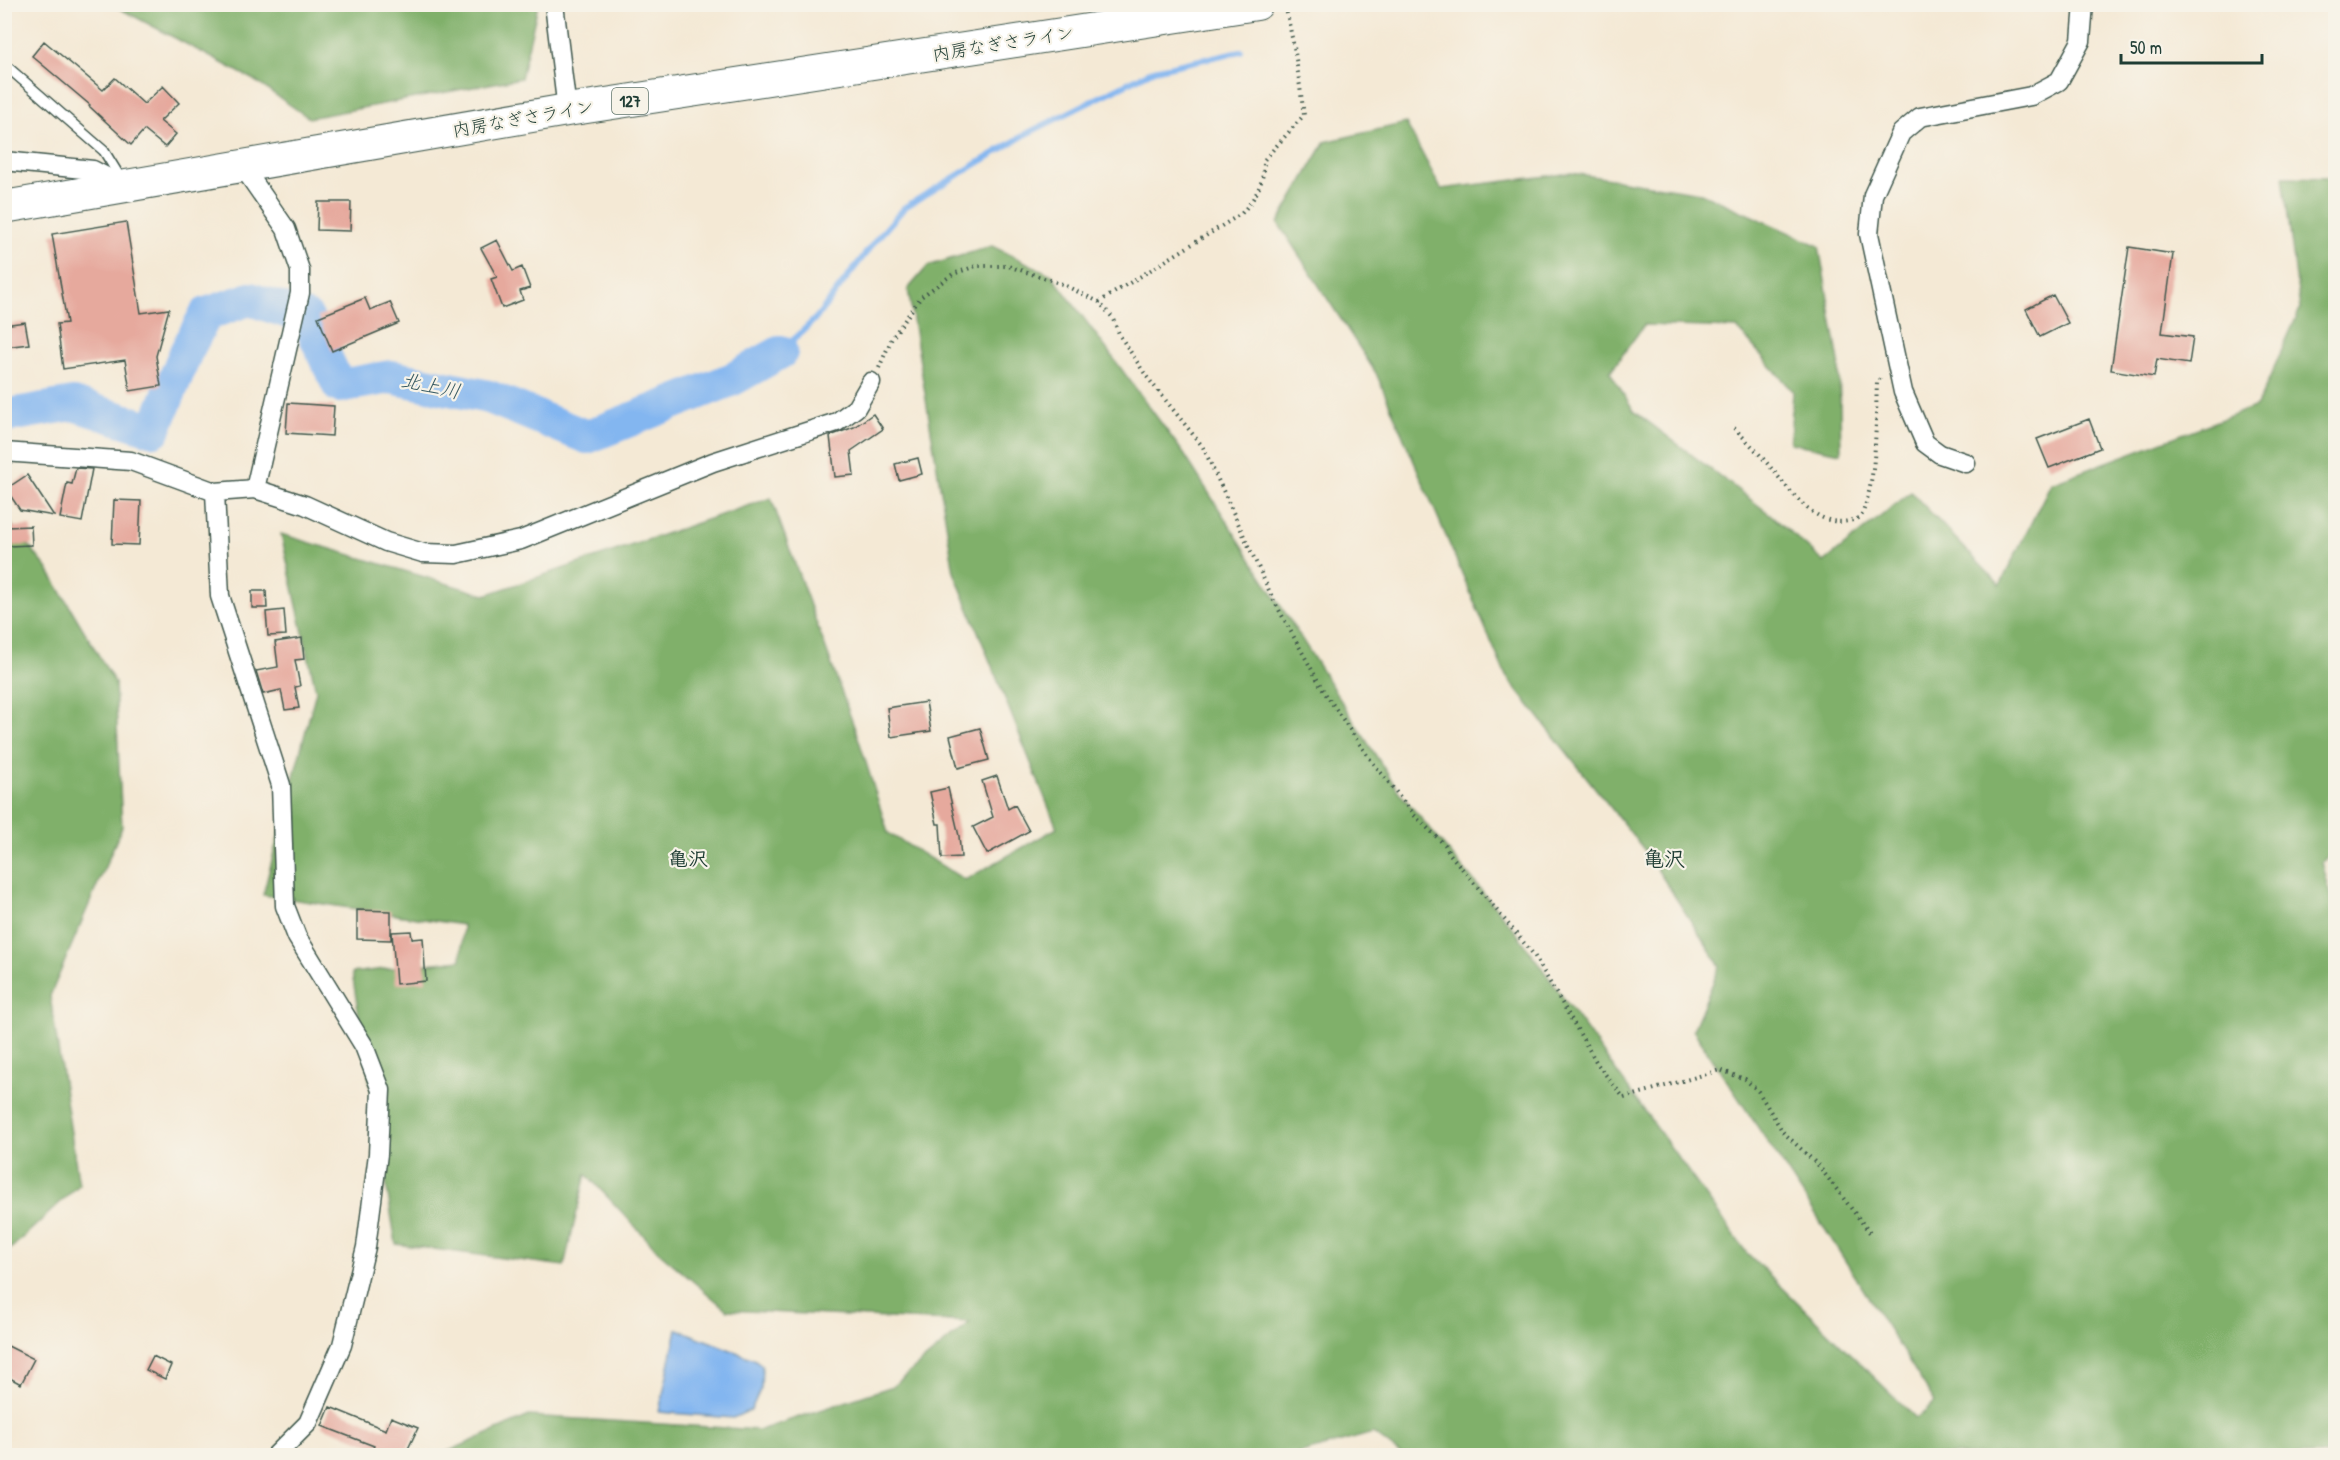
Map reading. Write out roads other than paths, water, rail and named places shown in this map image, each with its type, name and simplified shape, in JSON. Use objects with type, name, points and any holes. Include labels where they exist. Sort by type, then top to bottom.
[{"type":"highway","name":"内房なぎさライン","points":[[4,207],[567,110],[1257,4]]},
{"type":"street","points":[[1966,463],[1940,454],[1925,442],[1903,392],[1869,234],[1873,195],[1901,133],[1920,117],[2031,96],[2059,81],[2081,41],[2084,4]]},
{"type":"street","points":[[558,5],[567,110]]},
{"type":"street","points":[[4,161],[93,170],[126,187]]},
{"type":"street","points":[[243,167],[286,229],[300,270],[300,293],[255,489]]},
{"type":"street","points":[[4,452],[131,461],[215,492],[255,489],[305,505],[386,542],[423,553],[456,554],[521,540],[713,462],[837,423],[856,408],[872,382]]},
{"type":"street","points":[[215,492],[220,596],[281,785],[285,906],[297,937],[364,1046],[381,1090],[378,1154],[366,1247],[342,1345],[308,1423],[275,1455]]},
{"type":"lane","points":[[4,64],[104,151],[126,187]]},
{"type":"water","points":[[677,1329],[754,1359],[762,1365],[761,1388],[751,1410],[733,1418],[659,1412]]},
{"type":"waterway","points":[[781,352],[816,318],[876,240],[905,207],[1028,133],[1154,70],[1241,51]]},
{"type":"waterway","name":"北上川","points":[[4,416],[73,404],[154,430],[186,352],[206,314],[250,299],[307,318],[339,386],[391,377],[489,397],[587,437],[733,379],[781,352]]},
{"type":"district","name":"亀沢","points":[[688,858]]},
{"type":"district","name":"亀沢","points":[[1664,858]]}]
